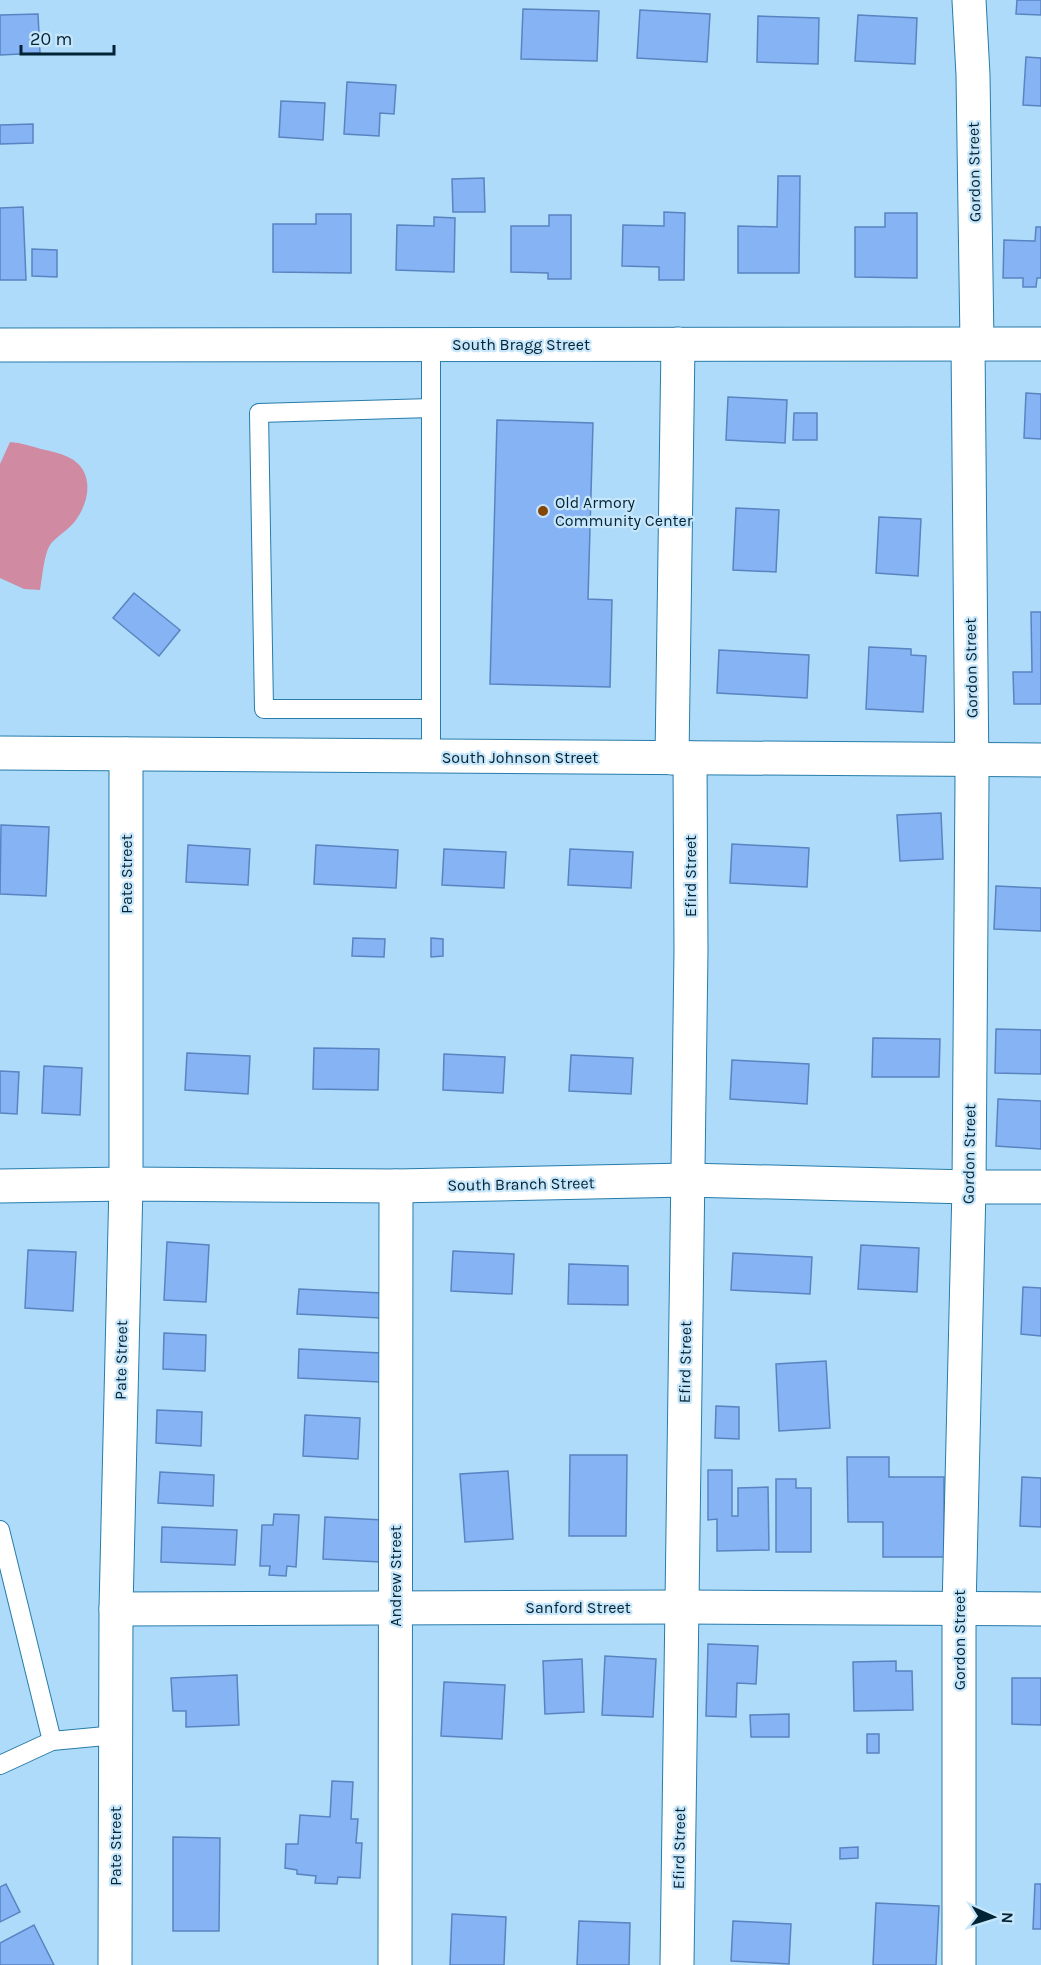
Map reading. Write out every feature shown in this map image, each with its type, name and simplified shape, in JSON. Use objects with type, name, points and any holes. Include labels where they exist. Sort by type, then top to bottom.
[{"type":"street","name":"Gordon Street","points":[[959,1965],[959,1609],[969,1187],[972,759],[973,75],[969,0]]},
{"type":"street","name":"Efird Street","points":[[677,1965],[691,951],[681,758],[678,344]]},
{"type":"street","name":"South Bragg Street","points":[[0,345],[1041,344]]},
{"type":"street","name":"South Johnson Street","points":[[0,753],[1041,760]]},
{"type":"street","name":"Pate Street","points":[[115,1965],[116,1609],[126,1184],[126,754]]},
{"type":"street","name":"South Branch Street","points":[[0,1186],[126,1184],[396,1186],[687,1180],[1041,1187]]},
{"type":"street","name":"Andrew Street","points":[[395,1965],[396,1186]]},
{"type":"street","name":"Sanford Street","points":[[116,1609],[682,1606],[1041,1609]]},
{"type":"lane","points":[[431,344],[431,757]]},
{"type":"lane","points":[[431,408],[259,413],[264,709],[431,709]]},
{"type":"lane","points":[[0,1530],[52,1741]]},
{"type":"lane","points":[[0,1765],[52,1741],[116,1735]]},
{"type":"shaded area","points":[[10,442],[68,457],[76,462],[86,477],[85,503],[73,524],[50,545],[40,590],[24,589],[0,578],[0,464]]},
{"type":"building","points":[[1017,0],[1041,0],[1041,15],[1016,14]]},
{"type":"building","points":[[523,9],[599,11],[597,61],[521,59]]},
{"type":"building","points":[[640,10],[710,14],[707,62],[637,58]]},
{"type":"building","points":[[38,14],[40,53],[0,55],[0,15]]},
{"type":"building","points":[[858,15],[917,18],[915,64],[855,61]]},
{"type":"building","points":[[758,16],[819,18],[818,64],[757,62]]},
{"type":"building","points":[[1026,57],[1041,58],[1041,106],[1023,105]]},
{"type":"building","points":[[347,82],[396,85],[394,114],[380,113],[379,136],[344,134]]},
{"type":"building","points":[[281,101],[325,103],[323,140],[279,137]]},
{"type":"building","points":[[33,124],[33,143],[0,144],[0,125]]},
{"type":"building","points":[[778,176],[800,176],[799,273],[738,273],[738,226],[777,227]]},
{"type":"building","points":[[484,178],[485,212],[453,212],[452,179]]},
{"type":"building","points":[[23,207],[26,280],[0,280],[0,208]]},
{"type":"building","points":[[664,212],[685,213],[684,280],[659,280],[659,267],[622,266],[623,225],[664,226]]},
{"type":"building","points":[[885,213],[917,213],[917,278],[855,277],[855,227],[885,227]]},
{"type":"building","points":[[316,214],[351,214],[351,273],[273,272],[273,224],[316,224]]},
{"type":"building","points":[[549,215],[571,215],[571,279],[548,279],[548,273],[511,272],[511,226],[549,226]]},
{"type":"building","points":[[434,217],[455,218],[454,272],[396,270],[397,225],[434,226]]},
{"type":"building","points":[[1036,227],[1041,227],[1041,278],[1037,278],[1036,287],[1023,287],[1023,278],[1003,278],[1004,240],[1035,241]]},
{"type":"building","points":[[32,249],[57,250],[57,277],[32,276]]},
{"type":"building","points":[[1026,393],[1041,394],[1041,439],[1024,438]]},
{"type":"building","points":[[728,397],[787,400],[785,443],[726,440]]},
{"type":"building","points":[[794,413],[817,413],[817,440],[793,440]]},
{"type":"building","name":"Old Armory Community Center","points":[[497,420],[593,423],[588,599],[612,600],[610,687],[490,684]]},
{"type":"building","points":[[736,508],[779,510],[776,572],[733,570]]},
{"type":"building","points":[[879,517],[921,519],[918,576],[876,573]]},
{"type":"building","points":[[134,593],[180,630],[159,656],[113,618]]},
{"type":"building","points":[[1031,612],[1041,612],[1041,704],[1014,704],[1013,672],[1032,672]]},
{"type":"building","points":[[869,647],[911,649],[911,655],[926,656],[923,712],[866,709]]},
{"type":"building","points":[[719,650],[809,655],[807,698],[717,693]]},
{"type":"building","points":[[941,813],[943,859],[900,861],[897,815]]},
{"type":"building","points":[[1,825],[49,827],[46,896],[0,894]]},
{"type":"building","points":[[732,844],[809,848],[807,887],[730,883]]},
{"type":"building","points":[[188,845],[250,849],[248,885],[186,882]]},
{"type":"building","points":[[316,845],[398,850],[396,888],[314,884]]},
{"type":"building","points":[[444,849],[506,852],[504,888],[442,885]]},
{"type":"building","points":[[570,849],[633,852],[631,888],[568,885]]},
{"type":"building","points":[[996,886],[1041,888],[1041,931],[994,929]]},
{"type":"building","points":[[353,938],[385,939],[384,957],[352,956]]},
{"type":"building","points":[[431,938],[443,939],[443,956],[431,957]]},
{"type":"building","points":[[996,1029],[1041,1030],[1041,1074],[995,1073]]},
{"type":"building","points":[[873,1038],[940,1039],[939,1077],[872,1077]]},
{"type":"building","points":[[314,1048],[379,1049],[378,1090],[313,1089]]},
{"type":"building","points":[[187,1053],[250,1056],[248,1094],[185,1090]]},
{"type":"building","points":[[444,1054],[505,1057],[503,1093],[443,1090]]},
{"type":"building","points":[[571,1055],[633,1058],[631,1094],[569,1091]]},
{"type":"building","points":[[732,1060],[809,1064],[807,1104],[730,1099]]},
{"type":"building","points":[[44,1066],[82,1068],[80,1115],[42,1113]]},
{"type":"building","points":[[0,1071],[19,1072],[17,1114],[0,1113]]},
{"type":"building","points":[[998,1099],[1041,1101],[1041,1149],[996,1146]]},
{"type":"building","points":[[167,1242],[209,1245],[206,1302],[164,1300]]},
{"type":"building","points":[[861,1245],[919,1248],[917,1292],[858,1289]]},
{"type":"building","points":[[28,1250],[76,1252],[73,1311],[25,1308]]},
{"type":"building","points":[[453,1251],[514,1254],[512,1294],[451,1291]]},
{"type":"building","points":[[733,1253],[812,1257],[810,1294],[731,1290]]},
{"type":"building","points":[[569,1264],[628,1266],[628,1305],[568,1304]]},
{"type":"building","points":[[1023,1287],[1041,1288],[1041,1336],[1021,1334]]},
{"type":"building","points":[[299,1289],[382,1293],[381,1318],[297,1314]]},
{"type":"building","points":[[164,1333],[206,1335],[205,1371],[163,1369]]},
{"type":"building","points":[[299,1349],[381,1353],[380,1382],[298,1378]]},
{"type":"building","points":[[826,1361],[830,1428],[779,1431],[776,1364]]},
{"type":"building","points":[[716,1406],[739,1407],[739,1439],[715,1438]]},
{"type":"building","points":[[157,1410],[202,1412],[201,1446],[156,1443]]},
{"type":"building","points":[[305,1415],[360,1418],[358,1459],[303,1456]]},
{"type":"building","points":[[570,1455],[627,1455],[626,1536],[569,1536]]},
{"type":"building","points":[[847,1457],[889,1457],[889,1477],[944,1477],[944,1557],[883,1557],[883,1522],[848,1522]]},
{"type":"building","points":[[708,1470],[732,1470],[732,1516],[738,1516],[738,1488],[768,1487],[769,1550],[717,1551],[717,1519],[708,1520]]},
{"type":"building","points":[[508,1471],[513,1539],[465,1542],[460,1474]]},
{"type":"building","points":[[160,1472],[214,1475],[213,1506],[158,1503]]},
{"type":"building","points":[[1022,1477],[1041,1478],[1041,1527],[1020,1526]]},
{"type":"building","points":[[776,1479],[796,1479],[796,1488],[811,1488],[811,1552],[776,1552]]},
{"type":"building","points":[[274,1514],[299,1515],[296,1567],[287,1566],[286,1576],[269,1575],[270,1566],[260,1566],[262,1525],[273,1525]]},
{"type":"building","points":[[325,1517],[383,1520],[380,1562],[323,1559]]},
{"type":"building","points":[[162,1527],[237,1530],[235,1565],[161,1562]]},
{"type":"building","points":[[708,1644],[758,1646],[756,1684],[737,1683],[736,1717],[706,1716]]},
{"type":"building","points":[[605,1656],[656,1659],[653,1717],[602,1715]]},
{"type":"building","points":[[582,1659],[584,1712],[545,1714],[543,1661]]},
{"type":"building","points":[[896,1661],[896,1671],[912,1671],[913,1710],[854,1711],[853,1662]]},
{"type":"building","points":[[237,1675],[239,1725],[186,1727],[186,1711],[173,1711],[171,1678]]},
{"type":"building","points":[[1012,1678],[1041,1678],[1041,1725],[1012,1724]]},
{"type":"building","points":[[444,1682],[505,1685],[502,1739],[441,1736]]},
{"type":"building","points":[[789,1714],[789,1737],[751,1737],[750,1715]]},
{"type":"building","points":[[867,1734],[879,1734],[879,1753],[867,1753]]},
{"type":"building","points":[[332,1781],[353,1782],[351,1819],[358,1819],[356,1843],[362,1843],[360,1878],[338,1877],[337,1884],[315,1883],[316,1876],[297,1874],[297,1870],[285,1868],[286,1844],[298,1844],[300,1815],[330,1817]]},
{"type":"building","points":[[173,1837],[220,1838],[219,1931],[173,1931]]},
{"type":"building","points":[[858,1847],[858,1858],[840,1859],[840,1848]]},
{"type":"building","points":[[6,1884],[20,1912],[0,1922],[0,1887]]},
{"type":"building","points":[[1035,1884],[1041,1884],[1041,1929],[1033,1929]]},
{"type":"building","points":[[876,1903],[939,1906],[936,1965],[873,1965]]},
{"type":"building","points":[[452,1914],[506,1917],[504,1965],[450,1965]]},
{"type":"building","points":[[579,1921],[630,1923],[629,1965],[577,1965]]},
{"type":"building","points":[[733,1921],[791,1924],[789,1964],[731,1961]]},
{"type":"building","points":[[34,1925],[54,1965],[0,1965],[0,1943]]},
{"type":"place","name":"Old Armory Community Center","points":[[543,511]]}]
